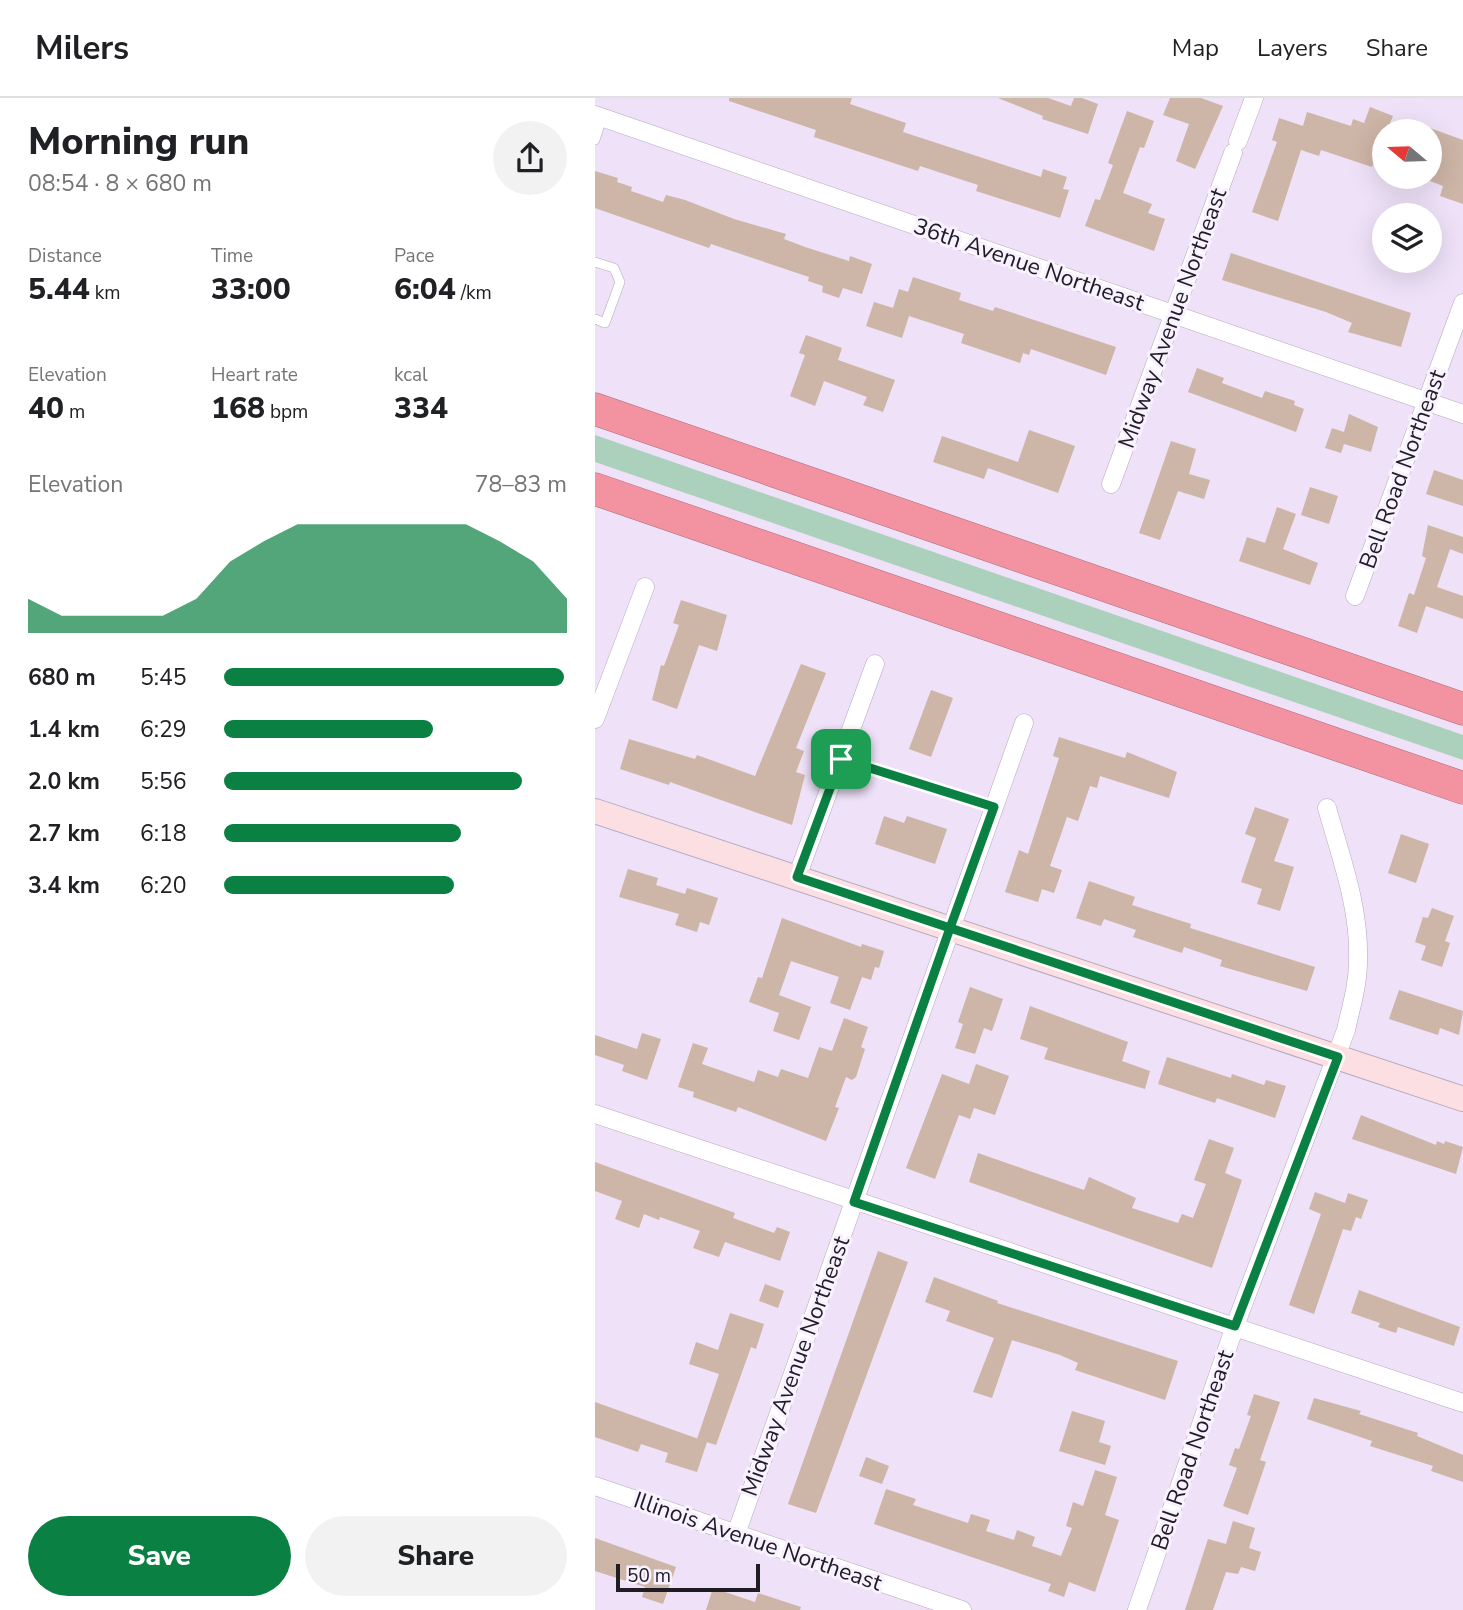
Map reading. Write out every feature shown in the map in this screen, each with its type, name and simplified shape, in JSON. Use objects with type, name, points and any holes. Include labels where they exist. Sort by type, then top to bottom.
[{"type":"highway","points":[[595,409],[1463,709]]},
{"type":"highway","points":[[595,489],[1463,788]]},
{"type":"main road","points":[[595,811],[1463,1099]]},
{"type":"street","name":"Midway Avenue Northeast","points":[[1111,484],[1254,98]]},
{"type":"street","name":"36th Avenue Northeast","points":[[599,116],[1463,414]]},
{"type":"street","name":"Bell Road Northeast","points":[[1355,596],[1463,303]]},
{"type":"street","points":[[595,719],[645,587]]},
{"type":"street","points":[[797,877],[875,664]]},
{"type":"street","name":"Midway Avenue Northeast","points":[[736,1534],[1024,723]]},
{"type":"street","name":"Bell Road Northeast","points":[[1137,1610],[1235,1326],[1338,1057],[1356,983],[1358,944],[1353,898],[1327,808]]},
{"type":"street","points":[[595,1114],[1463,1403]]},
{"type":"street","name":"Illinois Avenue Northeast","points":[[595,1486],[962,1610]]},
{"type":"lane","points":[[595,140],[599,116]]},
{"type":"lane","points":[[595,262],[614,268],[620,282],[605,323],[595,319]]},
{"type":"lane","points":[[841,759],[994,807]]},
{"type":"green space","points":[[595,435],[1463,735],[1463,760],[595,462]]},
{"type":"building","points":[[729,98],[852,98],[850,104],[906,123],[903,132],[1041,177],[1043,169],[1067,177],[1063,189],[1069,190],[1060,218],[976,191],[978,185],[920,166],[918,171],[814,137],[816,130],[729,101]]},
{"type":"building","points":[[998,98],[1048,98],[1071,106],[1074,98],[1082,98],[1098,104],[1088,134],[1042,119],[1043,116]]},
{"type":"building","points":[[1170,98],[1201,98],[1223,106],[1195,169],[1176,161],[1189,124],[1163,115]]},
{"type":"building","points":[[1370,107],[1393,116],[1392,119],[1372,119],[1372,167],[1321,150],[1319,156],[1301,150],[1278,221],[1252,212],[1277,142],[1272,140],[1279,118],[1303,126],[1307,112],[1351,126],[1353,119],[1364,123]]},
{"type":"building","points":[[1127,111],[1154,121],[1144,148],[1140,147],[1123,193],[1152,204],[1148,213],[1165,219],[1154,251],[1085,226],[1095,199],[1100,200],[1113,165],[1108,163]]},
{"type":"building","points":[[1442,132],[1463,140],[1463,204],[1440,196],[1443,186]]},
{"type":"building","points":[[595,171],[618,178],[617,182],[632,187],[631,191],[663,202],[666,195],[685,200],[734,219],[786,234],[784,239],[805,247],[849,261],[850,256],[872,264],[862,294],[843,288],[839,298],[822,292],[823,286],[808,281],[809,277],[711,244],[709,248],[595,208]]},
{"type":"building","points":[[1231,253],[1411,313],[1401,347],[1348,332],[1352,323],[1326,312],[1222,280]]},
{"type":"building","points":[[913,277],[961,293],[959,300],[993,311],[995,307],[1116,347],[1106,375],[1031,349],[1029,355],[1023,353],[1020,363],[961,343],[964,334],[909,316],[902,338],[866,326],[874,302],[893,308],[899,289],[908,292]]},
{"type":"building","points":[[806,335],[842,348],[838,360],[895,380],[883,412],[863,405],[867,397],[824,381],[815,406],[790,396],[805,355],[799,353]]},
{"type":"building","points":[[1197,368],[1224,378],[1222,383],[1262,398],[1265,391],[1295,401],[1294,405],[1304,409],[1296,432],[1188,392]]},
{"type":"building","points":[[1349,414],[1378,427],[1371,452],[1344,444],[1341,453],[1325,448],[1332,428],[1344,432]]},
{"type":"building","points":[[1029,430],[1075,446],[1058,493],[988,468],[984,479],[933,462],[942,436],[1018,462]]},
{"type":"building","points":[[1171,441],[1196,449],[1189,474],[1210,480],[1204,499],[1178,491],[1160,540],[1139,533]]},
{"type":"building","points":[[1434,470],[1463,480],[1463,506],[1426,494]]},
{"type":"building","points":[[1310,487],[1338,496],[1329,524],[1301,515]]},
{"type":"building","points":[[1277,507],[1296,514],[1283,549],[1318,563],[1310,585],[1239,561],[1247,537],[1265,543]]},
{"type":"building","points":[[1428,525],[1463,537],[1463,554],[1450,549],[1437,587],[1463,596],[1463,619],[1426,606],[1417,633],[1398,626],[1409,593],[1414,595],[1426,558],[1422,556]]},
{"type":"building","points":[[681,600],[727,615],[717,651],[699,645],[677,709],[652,700],[661,665],[664,666],[679,625],[673,623]]},
{"type":"building","points":[[801,664],[826,673],[796,748],[804,751],[796,772],[805,775],[792,825],[670,782],[669,785],[620,769],[629,739],[695,759],[697,755],[755,776]]},
{"type":"building","points":[[931,690],[953,698],[931,757],[909,749]]},
{"type":"building","points":[[1059,737],[1125,758],[1127,752],[1177,772],[1169,798],[1100,776],[1097,788],[1090,786],[1078,821],[1067,817],[1050,866],[1062,870],[1054,893],[1042,889],[1038,902],[1005,892],[1019,850],[1028,854],[1059,758],[1053,756]]},
{"type":"building","points":[[1255,807],[1289,819],[1274,861],[1294,867],[1280,911],[1257,904],[1262,889],[1241,882],[1256,838],[1245,834]]},
{"type":"building","points":[[884,816],[904,823],[907,816],[947,829],[935,864],[875,844]]},
{"type":"building","points":[[1401,834],[1429,844],[1416,883],[1388,873]]},
{"type":"building","points":[[628,869],[658,878],[656,885],[685,894],[687,888],[718,898],[709,925],[700,922],[697,932],[675,925],[679,914],[619,897]]},
{"type":"building","points":[[1089,881],[1135,897],[1132,905],[1191,924],[1190,928],[1315,967],[1307,991],[1220,966],[1222,960],[1184,947],[1182,953],[1133,937],[1136,930],[1104,919],[1101,926],[1076,918]]},
{"type":"building","points":[[1432,908],[1454,916],[1445,941],[1450,943],[1442,967],[1421,960],[1426,946],[1415,942],[1423,917],[1428,918]]},
{"type":"building","points":[[782,918],[861,947],[862,944],[884,951],[879,968],[875,967],[871,980],[862,977],[850,1010],[830,1003],[839,977],[791,961],[779,995],[811,1007],[799,1040],[773,1031],[779,1013],[749,1002],[758,977],[762,978]]},
{"type":"building","points":[[970,987],[1003,999],[992,1031],[984,1028],[975,1054],[955,1048],[963,1024],[958,1022]]},
{"type":"building","points":[[1399,990],[1463,1011],[1459,1035],[1440,1028],[1438,1035],[1389,1019]]},
{"type":"building","points":[[1030,1006],[1128,1042],[1122,1061],[1150,1071],[1145,1089],[1044,1059],[1048,1048],[1020,1039]]},
{"type":"building","points":[[844,1018],[868,1027],[861,1047],[865,1049],[856,1077],[852,1080],[846,1077],[835,1107],[839,1108],[826,1141],[738,1107],[736,1112],[693,1097],[694,1092],[678,1087],[693,1043],[708,1048],[702,1064],[754,1082],[758,1070],[778,1077],[781,1069],[808,1078],[819,1047],[832,1051]]},
{"type":"building","points":[[642,1033],[661,1039],[647,1080],[622,1071],[624,1065],[595,1055],[595,1035],[637,1049]]},
{"type":"building","points":[[1167,1057],[1231,1078],[1232,1074],[1264,1085],[1266,1080],[1286,1086],[1275,1118],[1217,1098],[1215,1103],[1158,1084]]},
{"type":"building","points":[[976,1064],[1009,1076],[995,1115],[974,1108],[970,1119],[959,1115],[935,1179],[906,1168],[942,1074],[969,1084]]},
{"type":"building","points":[[1361,1115],[1436,1145],[1437,1141],[1444,1144],[1445,1141],[1463,1147],[1456,1174],[1352,1139]]},
{"type":"building","points":[[1209,1139],[1234,1148],[1225,1173],[1242,1180],[1212,1268],[969,1182],[978,1153],[1084,1190],[1089,1177],[1136,1198],[1132,1208],[1178,1223],[1182,1214],[1193,1218],[1206,1184],[1194,1180]]},
{"type":"building","points":[[595,1162],[735,1213],[733,1218],[774,1233],[777,1227],[790,1232],[780,1261],[725,1242],[719,1257],[693,1248],[700,1231],[660,1217],[659,1220],[644,1214],[639,1228],[615,1219],[622,1201],[595,1191]]},
{"type":"building","points":[[1315,1192],[1345,1203],[1348,1193],[1368,1200],[1361,1219],[1356,1217],[1351,1231],[1343,1229],[1314,1314],[1289,1305],[1321,1214],[1309,1209]]},
{"type":"building","points":[[878,1251],[908,1262],[816,1513],[788,1504]]},
{"type":"building","points":[[934,1277],[998,1301],[997,1303],[1178,1361],[1165,1400],[1075,1370],[1078,1363],[1012,1340],[992,1398],[973,1392],[994,1338],[946,1321],[950,1311],[925,1302]]},
{"type":"building","points":[[765,1284],[784,1291],[778,1308],[759,1301]]},
{"type":"building","points":[[1359,1290],[1460,1327],[1454,1346],[1398,1327],[1396,1333],[1378,1327],[1380,1323],[1351,1313]]},
{"type":"building","points":[[730,1313],[764,1324],[756,1349],[751,1347],[716,1445],[697,1439],[719,1374],[689,1364],[696,1342],[718,1350]]},
{"type":"building","points":[[1254,1394],[1280,1402],[1260,1460],[1266,1462],[1248,1515],[1223,1506],[1237,1468],[1229,1465],[1235,1448],[1239,1449],[1251,1416],[1247,1415]]},
{"type":"building","points":[[1314,1398],[1361,1411],[1359,1414],[1418,1433],[1417,1436],[1463,1455],[1463,1482],[1431,1471],[1433,1466],[1370,1446],[1372,1441],[1307,1419]]},
{"type":"building","points":[[595,1402],[707,1442],[697,1472],[665,1462],[668,1453],[641,1444],[638,1452],[595,1437]]},
{"type":"building","points":[[1072,1411],[1105,1421],[1099,1442],[1111,1446],[1105,1465],[1059,1451]]},
{"type":"building","points":[[866,1457],[889,1466],[882,1484],[859,1476]]},
{"type":"building","points":[[1095,1470],[1117,1477],[1105,1515],[1119,1520],[1095,1592],[1069,1582],[1064,1597],[1048,1591],[1051,1584],[874,1524],[886,1489],[916,1499],[913,1505],[968,1523],[971,1514],[990,1520],[986,1531],[1014,1540],[1017,1530],[1035,1537],[1032,1546],[1061,1556],[1072,1528],[1066,1526],[1073,1502],[1083,1506]]},
{"type":"building","points":[[1233,1521],[1255,1528],[1249,1548],[1261,1552],[1255,1571],[1241,1567],[1238,1574],[1226,1572],[1213,1610],[1185,1610],[1208,1539],[1226,1544]]},
{"type":"building","points":[[595,1538],[676,1567],[663,1604],[642,1597],[645,1587],[595,1571]]},
{"type":"building","points":[[713,1588],[755,1602],[758,1593],[801,1607],[800,1610],[706,1610]]},
{"type":"route","points":[[841,759],[797,877],[950,928],[854,1202],[1235,1326],[1338,1057],[950,928],[994,807],[841,759]]}]
